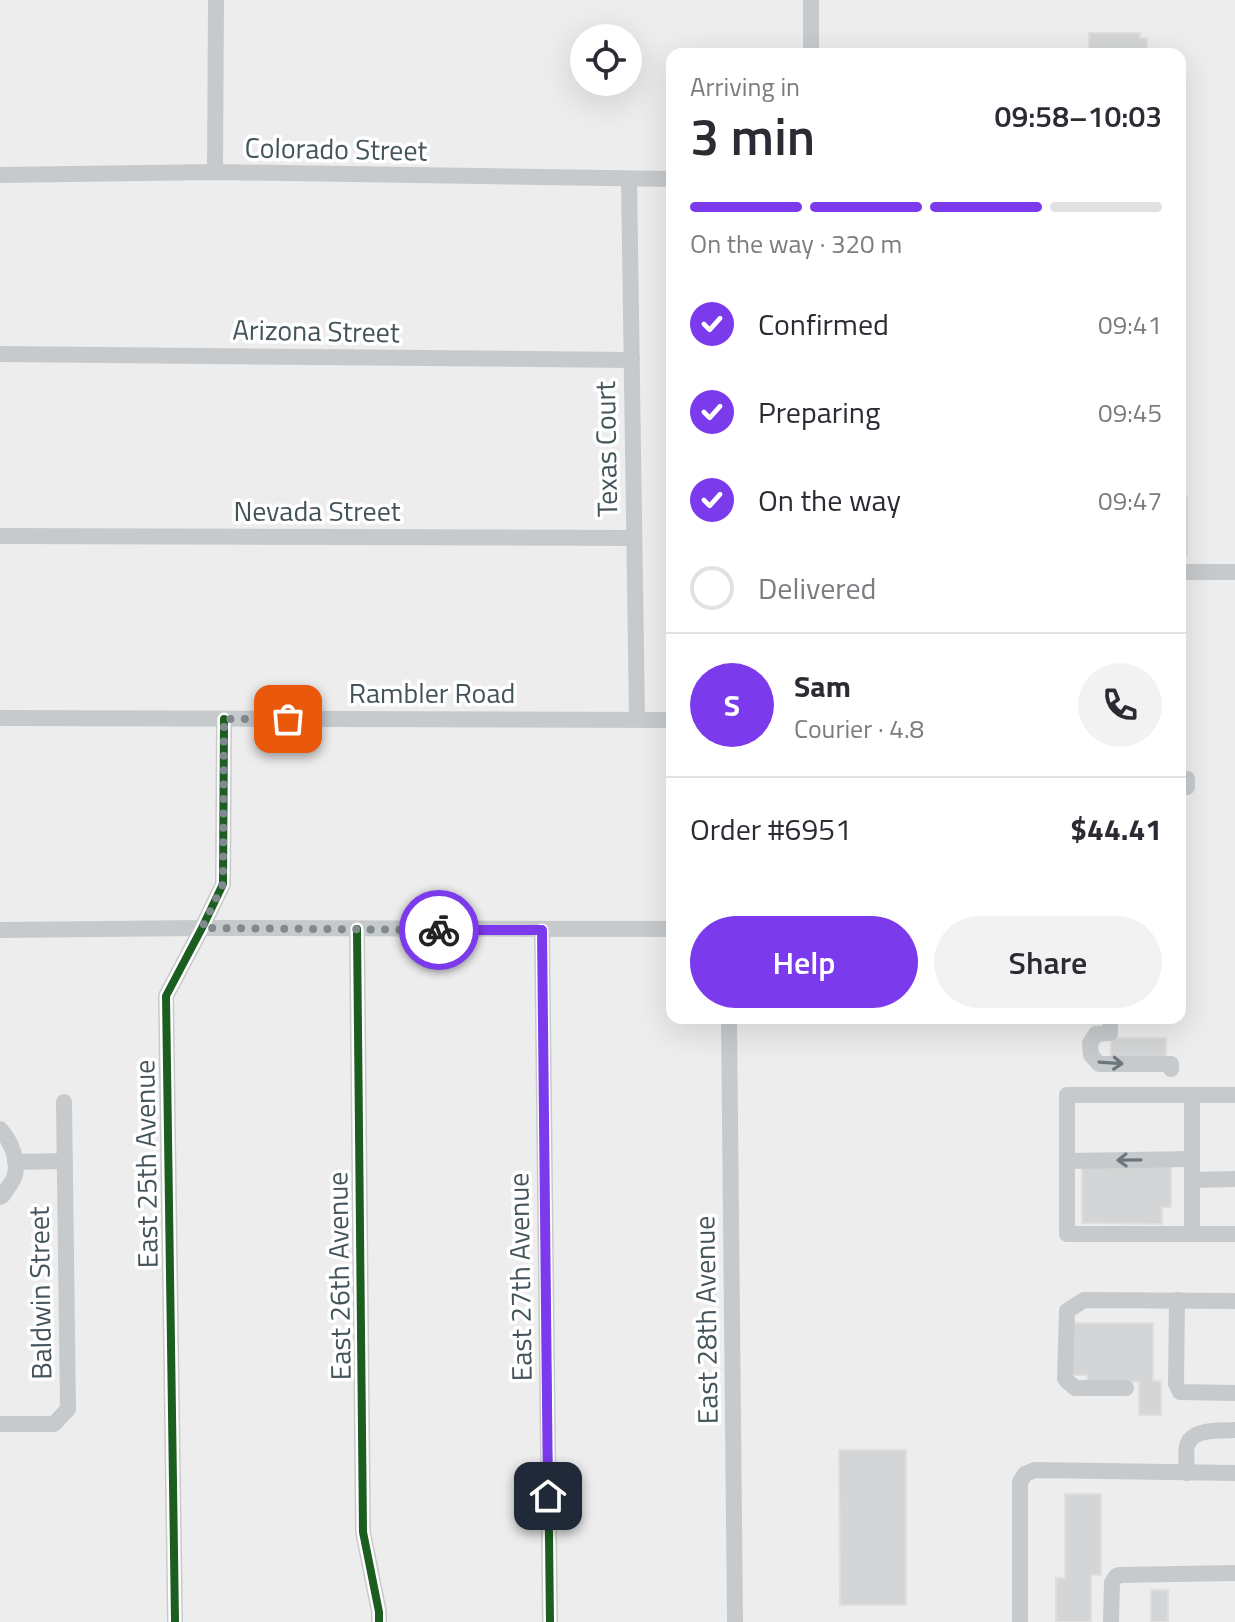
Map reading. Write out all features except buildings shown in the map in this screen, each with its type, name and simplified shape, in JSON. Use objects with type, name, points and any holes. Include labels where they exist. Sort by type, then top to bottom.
[{"type":"street","points":[[215,172],[216,0]]},
{"type":"street","points":[[811,0],[811,48]]},
{"type":"street","name":"Colorado Street","points":[[0,175],[215,172],[666,179]]},
{"type":"street","name":"Texas Court","points":[[629,180],[637,719]]},
{"type":"street","name":"Arizona Street","points":[[0,354],[632,360]]},
{"type":"street","name":"Nevada Street","points":[[0,536],[633,538]]},
{"type":"street","points":[[1186,572],[1235,572]]},
{"type":"street","name":"Rambler Road","points":[[0,718],[666,720]]},
{"type":"street","name":"East 25th Avenue","points":[[175,1622],[166,996],[223,884],[224,719]]},
{"type":"street","name":"East 26th Avenue","points":[[357,929],[363,1532],[379,1622]]},
{"type":"street","points":[[0,930],[666,929]]},
{"type":"street","name":"East 27th Avenue","points":[[542,930],[550,1622]]},
{"type":"street","name":"East 28th Avenue","points":[[729,1024],[735,1622]]},
{"type":"street","points":[[1110,1027],[1110,1033],[1096,1034],[1090,1043],[1091,1055],[1099,1064],[1171,1064],[1171,1069]]},
{"type":"street","points":[[1235,1095],[1067,1095],[1067,1234],[1235,1234]]},
{"type":"street","points":[[1192,1096],[1192,1234]]},
{"type":"street","name":"Baldwin Street","points":[[0,1424],[54,1424],[68,1409],[64,1102]]},
{"type":"street","points":[[0,1129],[7,1137],[15,1162],[15,1176],[0,1197]]},
{"type":"street","points":[[1067,1161],[1192,1159]]},
{"type":"street","points":[[15,1162],[65,1161]]},
{"type":"street","points":[[1192,1180],[1235,1179]]},
{"type":"street","points":[[1126,1388],[1075,1388],[1065,1379],[1067,1311],[1084,1300],[1235,1301]]},
{"type":"street","points":[[1177,1300],[1176,1384],[1180,1392],[1235,1393]]},
{"type":"street","points":[[1187,1473],[1187,1446],[1193,1436],[1235,1430]]},
{"type":"street","points":[[1020,1622],[1020,1482],[1025,1474],[1035,1470],[1235,1473]]},
{"type":"street","points":[[1111,1622],[1112,1583],[1116,1576],[1235,1573]]},
{"type":"cycle path","points":[[175,1622],[166,996],[223,884],[224,719]]},
{"type":"cycle path","points":[[357,929],[363,1532],[379,1622]]},
{"type":"cycle path","points":[[542,930],[550,1622]]},
{"type":"way so far","points":[[288,719],[224,719],[223,884],[202,928],[439,930]]},
{"type":"route","points":[[439,930],[542,930],[548,1496]]}]
